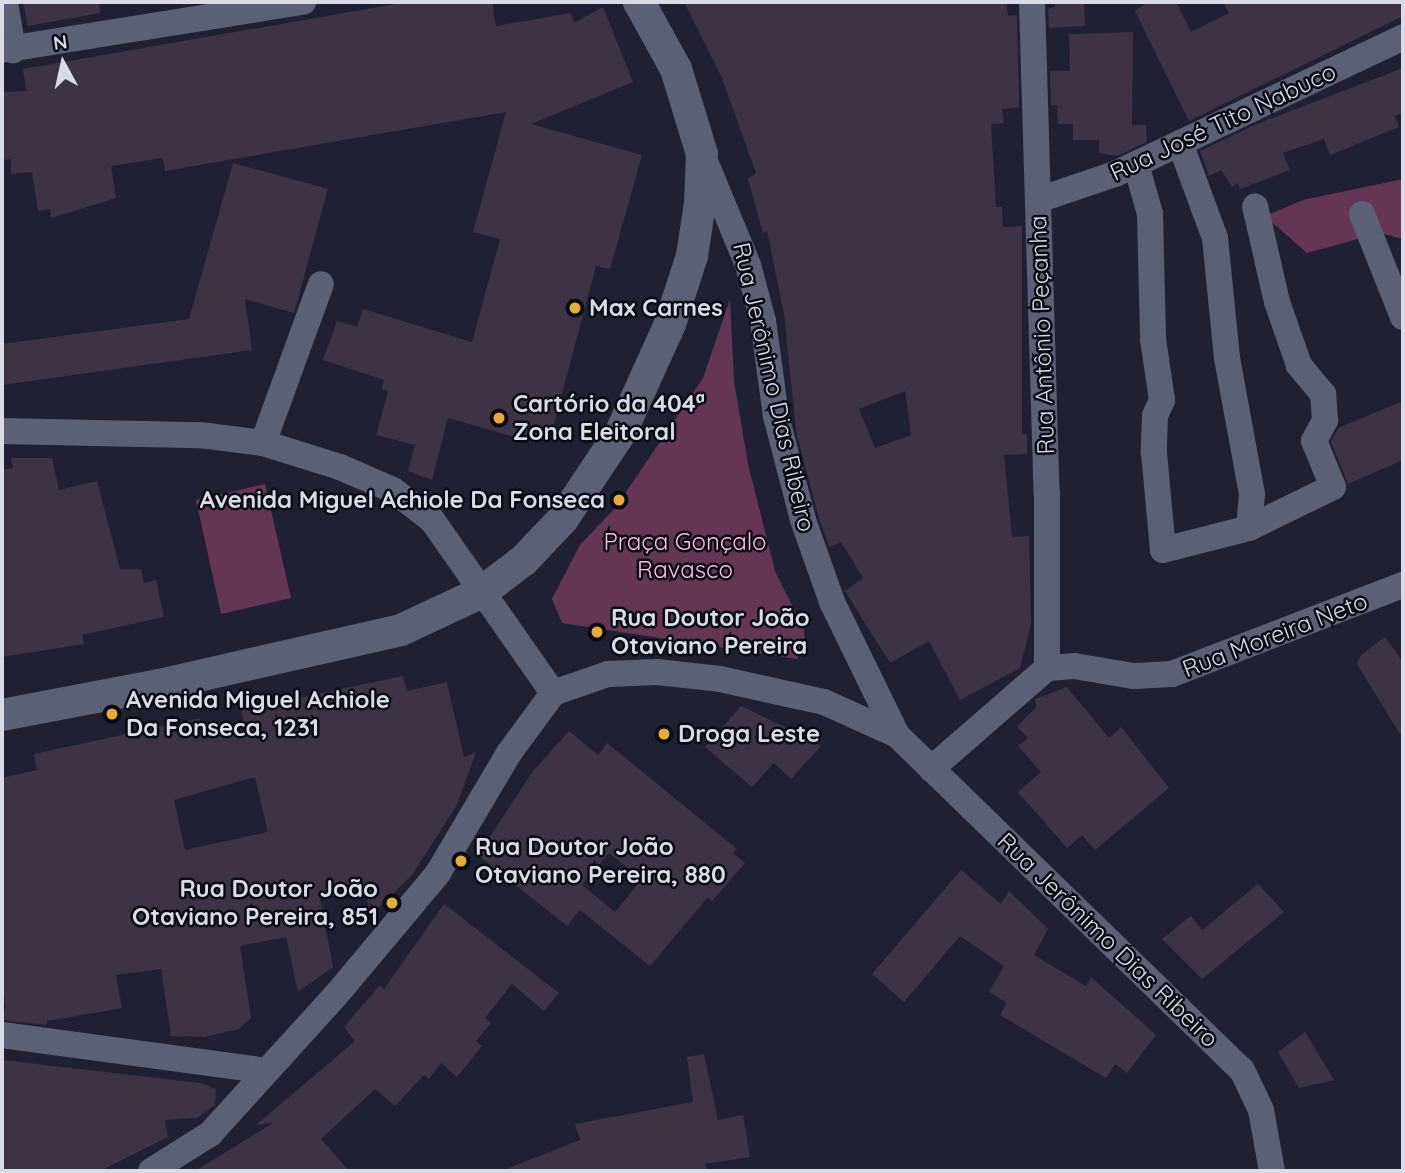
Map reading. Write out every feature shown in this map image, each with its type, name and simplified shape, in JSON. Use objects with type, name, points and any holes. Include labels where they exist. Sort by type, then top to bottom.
[{"type":"street","points":[[5,2],[7,50],[303,2]]},
{"type":"street","points":[[2,715],[362,642],[445,613],[482,592],[524,560],[562,520],[621,432],[670,324],[692,256],[702,154],[676,69],[639,2]]},
{"type":"street","name":"Rua Antônio Peçanha","points":[[1032,2],[1047,667]]},
{"type":"street","name":"Rua José Tito Nabuco","points":[[1038,200],[1136,164],[1403,37]]},
{"type":"street","points":[[1180,143],[1215,239],[1227,358],[1252,494],[1249,528]]},
{"type":"street","name":"Rua Jerônimo Dias Ribeiro","points":[[702,154],[748,265],[763,321],[776,416],[803,520],[832,602],[898,735],[1242,1070],[1261,1110],[1272,1171]]},
{"type":"street","points":[[1136,164],[1150,214],[1153,339],[1162,400],[1156,416],[1154,453],[1163,550],[1249,528],[1333,487],[1314,441],[1325,420],[1322,394],[1299,365],[1277,302],[1255,206]]},
{"type":"street","points":[[1362,214],[1403,317]]},
{"type":"street","points":[[263,443],[321,284]]},
{"type":"street","points":[[2,431],[200,435],[263,443],[340,467],[393,490],[432,520],[553,693],[509,752],[438,873],[210,1134],[151,1171]]},
{"type":"street","name":"Rua Moreira Neto","points":[[1047,667],[1074,666],[1134,676],[1171,674],[1403,585]]},
{"type":"street","points":[[931,768],[1047,667]]},
{"type":"street","name":"Rua Jerônimo Dias Ribeiro","points":[[553,693],[608,674],[657,672],[720,679],[824,702],[898,735]]},
{"type":"street","points":[[2,1035],[267,1071]]},
{"type":"green space","points":[[1403,179],[1403,239],[1380,233],[1307,253],[1265,216],[1303,200]]},
{"type":"green space","name":"Praça Gonçalo Ravasco","points":[[730,299],[734,381],[748,464],[775,571],[804,629],[805,647],[797,659],[562,623],[552,599],[580,545],[616,507],[703,378]]},
{"type":"green space","points":[[265,484],[291,598],[221,614],[196,500]]},
{"type":"building","points":[[23,2],[99,2],[100,13],[28,26]]},
{"type":"building","points":[[407,2],[492,2],[496,26],[571,13],[574,23],[603,7],[633,82],[531,124],[642,155],[610,269],[596,266],[552,431],[535,443],[448,418],[432,480],[408,471],[415,445],[376,435],[388,391],[382,389],[384,380],[323,360],[337,321],[357,327],[363,309],[472,342],[500,239],[473,232],[506,112],[165,171],[163,158],[111,166],[116,198],[51,218],[50,209],[38,211],[32,172],[11,174],[11,159],[3,160],[2,92],[26,91],[23,69]]},
{"type":"building","points":[[684,2],[1006,2],[1008,16],[1017,15],[1019,107],[1002,109],[1004,123],[991,124],[996,207],[1002,207],[1003,227],[1022,226],[1022,434],[1027,434],[1027,454],[1004,455],[1012,537],[1029,536],[1031,624],[1020,668],[960,700],[929,641],[890,663],[845,591],[863,578],[841,542],[829,547],[818,515],[796,431],[784,314],[767,231],[763,233],[748,179],[756,173],[722,78]],"holes":[[[905,391],[911,435],[875,448],[859,409]]]},
{"type":"building","points":[[1055,2],[1084,2],[1085,26],[1049,28],[1048,9],[1055,7]]},
{"type":"building","points":[[1148,2],[1176,2],[1191,32],[1229,13],[1223,2],[1403,2],[1403,16],[1189,121],[1135,11]]},
{"type":"building","points":[[1133,32],[1132,125],[1146,125],[1147,142],[1117,156],[1099,153],[1099,140],[1073,140],[1073,124],[1058,124],[1057,105],[1051,105],[1050,71],[1070,71],[1069,34]]},
{"type":"building","points":[[1403,68],[1403,113],[1395,116],[1399,127],[1330,155],[1324,139],[1283,153],[1290,170],[1240,189],[1238,183],[1232,187],[1221,170],[1209,176],[1200,151],[1257,124]]},
{"type":"building","points":[[233,163],[328,189],[294,313],[245,299],[252,350],[2,385],[2,344],[189,319]]},
{"type":"building","points":[[1403,401],[1403,460],[1348,484],[1331,442],[1338,428]]},
{"type":"building","points":[[11,458],[52,458],[59,490],[97,481],[120,569],[141,569],[144,583],[156,580],[164,617],[82,635],[84,644],[2,657],[2,470],[13,468]]},
{"type":"building","points":[[1385,637],[1403,662],[1403,739],[1357,664],[1361,655]]},
{"type":"building","points":[[403,676],[407,691],[447,682],[464,757],[476,752],[457,805],[412,875],[371,915],[363,884],[319,894],[333,967],[298,992],[286,937],[240,946],[251,1018],[239,1029],[204,1037],[171,1036],[161,969],[116,975],[122,1008],[47,1021],[47,1025],[2,1020],[6,1006],[2,986],[2,778],[37,770],[34,754],[200,718],[204,739],[245,730],[241,710]],"holes":[[[255,777],[268,832],[185,850],[174,800]]]},
{"type":"building","points":[[1067,687],[1109,738],[1121,727],[1169,788],[1095,850],[1082,835],[1067,848],[1018,792],[1041,772],[1018,746],[1028,738],[1017,727],[1036,707],[1035,699]]},
{"type":"building","points":[[741,706],[821,746],[791,779],[774,763],[752,787],[705,747]]},
{"type":"building","points":[[569,731],[598,755],[607,743],[737,849],[733,853],[745,863],[712,901],[708,897],[650,966],[580,910],[567,926],[478,855],[533,771]],"holes":[[[609,853],[642,879],[615,912],[582,885]]]},
{"type":"building","points":[[961,870],[1001,904],[1009,891],[1048,929],[1034,955],[1086,986],[1091,977],[1156,1035],[1127,1073],[1115,1064],[1106,1078],[1000,1015],[1007,1003],[989,992],[1004,966],[960,936],[904,1002],[872,974]]},
{"type":"building","points":[[1258,884],[1284,912],[1202,979],[1162,939],[1191,916],[1202,930]]},
{"type":"building","points":[[444,904],[559,993],[544,1011],[512,984],[485,1018],[491,1023],[476,1041],[482,1046],[457,1077],[441,1063],[429,1079],[424,1075],[395,1106],[375,1089],[321,1139],[349,1171],[195,1171],[273,1123],[256,1125],[355,1041],[344,1027],[380,985],[384,989]]},
{"type":"building","points":[[1305,1032],[1334,1080],[1299,1088],[1278,1052]]},
{"type":"building","points":[[704,1054],[718,1120],[743,1115],[750,1157],[705,1164],[707,1171],[501,1171],[580,1140],[575,1124],[693,1102],[687,1057]]},
{"type":"building","points":[[2,1060],[200,1083],[216,1089],[215,1105],[197,1118],[165,1120],[168,1137],[100,1171],[2,1171]]},
{"type":"place","name":"Max Carnes","points":[[575,308]]},
{"type":"place","name":"Cartório da 404ª Zona Eleitoral","points":[[499,418]]},
{"type":"place","name":"Avenida Miguel Achiole Da Fonseca","points":[[619,500]]},
{"type":"place","name":"Rua Doutor João Otaviano Pereira","points":[[597,632]]},
{"type":"place","name":"Avenida Miguel Achiole Da Fonseca, 1231","points":[[112,714]]},
{"type":"place","name":"Droga Leste","points":[[664,734]]},
{"type":"place","name":"Rua Doutor João Otaviano Pereira, 880","points":[[461,861]]},
{"type":"place","name":"Rua Doutor João Otaviano Pereira, 851","points":[[392,903]]}]
